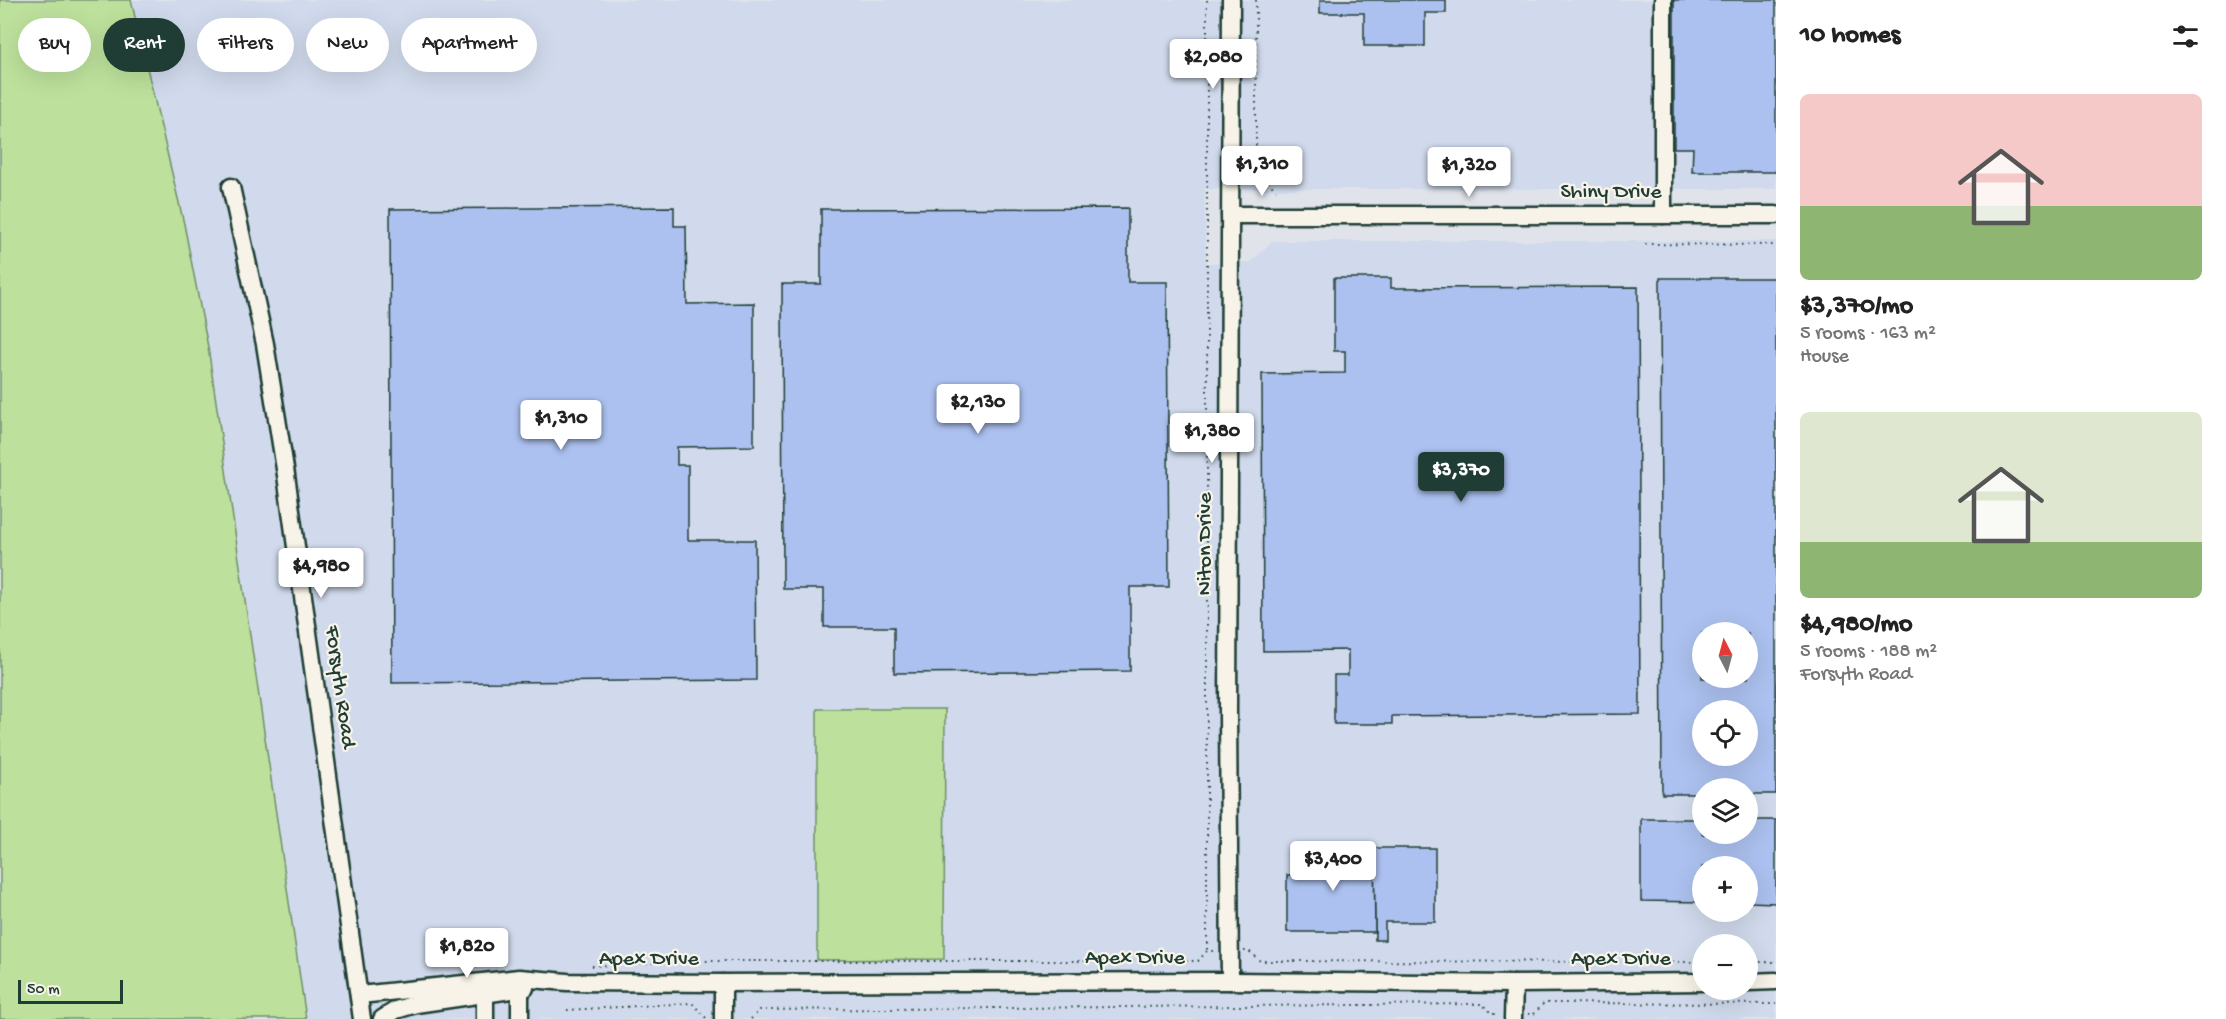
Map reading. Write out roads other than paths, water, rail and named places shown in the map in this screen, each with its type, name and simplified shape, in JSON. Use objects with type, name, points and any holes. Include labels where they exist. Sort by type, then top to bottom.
[{"type":"street","name":"Niton Drive","points":[[1230,981],[1228,713],[1231,0]]},
{"type":"street","points":[[1663,215],[1664,0]]},
{"type":"street","name":"Forsyth Road","points":[[231,187],[265,344],[284,464],[362,1019]]},
{"type":"street","name":"Shiny Drive","points":[[1230,215],[1776,215]]},
{"type":"street","name":"Apex Drive","points":[[360,994],[519,978],[567,982],[723,983],[1692,982]]},
{"type":"street","points":[[1758,982],[1776,981]]},
{"type":"street","name":"Apex Drive","points":[[382,1019],[396,1010],[416,1004],[567,982]]},
{"type":"street","points":[[723,983],[723,1019]]},
{"type":"street","points":[[1513,1016],[1514,984]]},
{"type":"street","points":[[520,989],[520,1019]]},
{"type":"street","points":[[485,994],[485,1019]]}]
